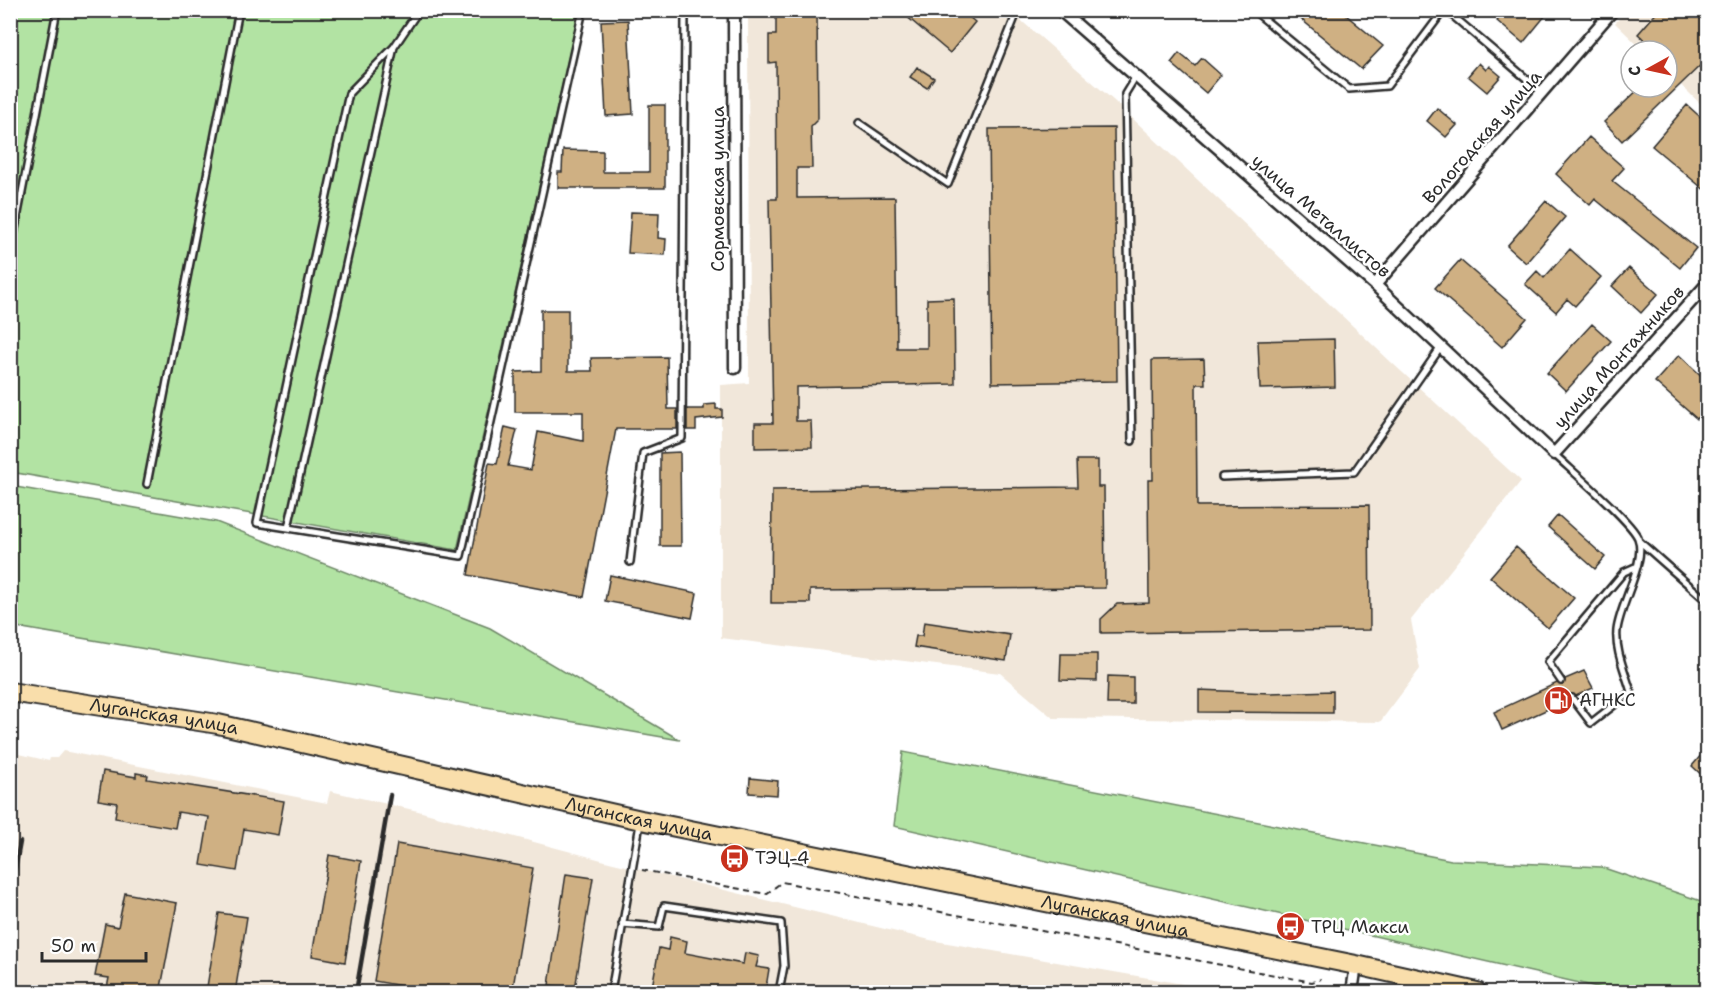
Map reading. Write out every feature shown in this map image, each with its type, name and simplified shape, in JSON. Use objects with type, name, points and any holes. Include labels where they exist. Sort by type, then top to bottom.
[{"type":"highway","name":"Луганская улица","points":[[10,692],[218,724],[641,820],[1356,965],[1478,993]]},
{"type":"street","name":"Сормовская улица","points":[[734,10],[735,368]]},
{"type":"street","name":"улица Металлистов","points":[[1060,10],[1376,285],[1554,454]]},
{"type":"street","name":"Вологодская улица","points":[[1376,285],[1612,10]]},
{"type":"street","name":"улица Монтажников","points":[[1554,454],[1707,283]]},
{"type":"street","points":[[1352,993],[1356,965]]},
{"type":"lane","points":[[10,255],[57,10]]},
{"type":"lane","points":[[147,484],[239,10]]},
{"type":"lane","points":[[419,10],[394,47],[350,93],[257,523],[461,556],[582,10]]},
{"type":"lane","points":[[630,562],[643,453],[682,438],[685,10]]},
{"type":"lane","points":[[860,123],[948,184],[1017,10]]},
{"type":"lane","points":[[1252,10],[1349,89],[1387,86],[1445,10],[1542,92]]},
{"type":"lane","points":[[288,528],[394,47]]},
{"type":"lane","points":[[1132,441],[1125,94],[1136,76]]},
{"type":"lane","points":[[1222,477],[1354,472],[1441,347]]},
{"type":"lane","points":[[1554,454],[1629,525],[1639,541],[1707,602]]},
{"type":"lane","points":[[1572,698],[1591,723],[1631,692],[1617,648],[1617,631],[1619,616],[1633,583],[1635,567],[1640,558],[1639,541]]},
{"type":"lane","points":[[1561,681],[1548,662],[1624,572],[1635,567]]},
{"type":"lane","points":[[611,993],[641,820]]},
{"type":"lane","points":[[622,924],[659,927],[664,906],[781,923],[784,966],[779,993]]},
{"type":"path","points":[[640,870],[766,894],[782,882],[1312,982],[1321,979]]},
{"type":"shaded area","points":[[748,11],[1010,11],[1113,100],[1521,481],[1411,620],[1420,669],[1380,722],[1053,718],[1000,673],[721,638],[721,385],[749,383]]},
{"type":"shaded area","points":[[1626,11],[1707,11],[1707,110],[1679,83],[1679,39],[1632,39],[1615,23]]},
{"type":"shaded area","points":[[63,751],[327,803],[330,791],[930,940],[1229,992],[11,992],[11,752],[49,761],[50,758],[57,758]]},
{"type":"green space","points":[[10,11],[579,11],[457,550],[11,472]]},
{"type":"green space","points":[[10,486],[216,522],[490,628],[680,740],[11,626]]},
{"type":"green space","points":[[903,752],[1451,860],[1601,867],[1707,903],[1707,992],[1619,992],[894,826]]},
{"type":"building","points":[[776,10],[817,10],[818,119],[811,126],[812,168],[797,168],[797,198],[895,197],[897,348],[927,348],[927,299],[954,298],[955,384],[796,387],[796,421],[811,421],[812,447],[755,448],[755,423],[773,423],[769,199],[777,199],[776,62],[769,63],[769,35],[776,35]]},
{"type":"building","points":[[899,10],[961,10],[975,22],[950,53]]},
{"type":"building","points":[[1290,10],[1340,10],[1383,46],[1361,69]]},
{"type":"building","points":[[1506,10],[1550,10],[1523,43],[1497,21]]},
{"type":"building","points":[[1659,10],[1707,10],[1707,59],[1679,86],[1679,39],[1644,39],[1638,34]]},
{"type":"building","points":[[628,20],[633,114],[606,116],[601,21]]},
{"type":"building","points":[[1179,53],[1195,66],[1202,58],[1221,75],[1206,93],[1171,63]]},
{"type":"building","points":[[1479,63],[1486,70],[1489,66],[1501,76],[1487,92],[1468,76]]},
{"type":"building","points":[[917,67],[934,78],[927,88],[910,77]]},
{"type":"building","points":[[1628,99],[1666,99],[1622,141],[1604,122]]},
{"type":"building","points":[[649,105],[665,105],[665,188],[558,188],[558,172],[562,172],[563,150],[603,151],[603,172],[649,172]]},
{"type":"building","points":[[1687,105],[1707,123],[1707,192],[1652,146]]},
{"type":"building","points":[[1437,108],[1457,125],[1446,137],[1427,121]]},
{"type":"building","points":[[1114,128],[1117,381],[992,383],[989,129]]},
{"type":"building","points":[[1589,137],[1624,168],[1612,181],[1696,248],[1680,268],[1595,199],[1590,205],[1556,174]]},
{"type":"building","points":[[1546,201],[1565,217],[1526,263],[1507,246]]},
{"type":"building","points":[[631,212],[659,213],[658,238],[666,239],[665,255],[628,253]]},
{"type":"building","points":[[1570,249],[1601,277],[1575,306],[1567,299],[1556,312],[1525,284],[1537,271],[1544,278]]},
{"type":"building","points":[[1460,260],[1527,318],[1502,347],[1435,288]]},
{"type":"building","points":[[1629,268],[1658,294],[1641,313],[1612,286]]},
{"type":"building","points":[[541,310],[568,310],[568,371],[592,371],[591,358],[667,357],[668,409],[677,409],[677,429],[616,429],[584,597],[468,575],[489,463],[497,464],[505,427],[517,430],[508,466],[531,470],[538,432],[583,441],[583,412],[515,412],[515,372],[541,371]]},
{"type":"building","points":[[1592,324],[1611,341],[1566,391],[1547,373]]},
{"type":"building","points":[[1334,339],[1335,387],[1260,389],[1258,341]]},
{"type":"building","points":[[1679,355],[1707,381],[1707,407],[1697,419],[1655,382]]},
{"type":"building","points":[[1204,359],[1205,384],[1196,384],[1197,506],[1369,505],[1370,630],[1101,633],[1101,619],[1117,604],[1149,603],[1148,480],[1153,480],[1152,360]]},
{"type":"building","points":[[716,404],[716,409],[722,409],[722,417],[696,420],[696,430],[687,430],[687,409],[704,409],[704,405]]},
{"type":"building","points":[[680,452],[681,546],[660,546],[660,453]]},
{"type":"building","points":[[1077,460],[1098,460],[1098,487],[1104,487],[1105,588],[810,590],[810,603],[771,603],[772,490],[1078,487]]},
{"type":"building","points":[[1558,515],[1605,557],[1595,569],[1548,527]]},
{"type":"building","points":[[1516,547],[1574,598],[1548,628],[1490,577]]},
{"type":"building","points":[[610,575],[697,593],[692,618],[605,601]]},
{"type":"building","points":[[924,622],[1010,635],[1006,661],[914,647],[916,636],[922,636]]},
{"type":"building","points":[[1061,654],[1097,654],[1097,681],[1060,680]]},
{"type":"building","points":[[1584,671],[1593,688],[1576,696],[1570,694],[1568,700],[1502,730],[1494,712],[1557,683],[1563,685],[1565,679]]},
{"type":"building","points":[[1108,676],[1133,677],[1133,704],[1107,704]]},
{"type":"building","points":[[1199,690],[1270,693],[1333,691],[1333,713],[1199,712]]},
{"type":"building","points":[[1707,748],[1707,780],[1692,766]]},
{"type":"building","points":[[103,771],[136,777],[136,773],[148,775],[147,779],[284,801],[278,835],[244,829],[237,871],[201,865],[209,817],[178,812],[175,828],[115,818],[117,803],[98,800]]},
{"type":"building","points":[[750,778],[778,781],[777,795],[749,793]]},
{"type":"building","points":[[397,844],[533,868],[512,993],[441,993],[374,981]]},
{"type":"building","points":[[329,855],[361,861],[345,962],[312,956]]},
{"type":"building","points":[[566,874],[593,878],[575,989],[549,985]]},
{"type":"building","points":[[125,893],[177,903],[160,993],[106,993],[109,978],[95,976],[105,924],[118,927]]},
{"type":"building","points":[[219,913],[247,917],[235,993],[206,993]]},
{"type":"building","points":[[670,937],[687,941],[685,953],[743,964],[745,953],[759,956],[756,967],[769,969],[765,993],[651,993],[659,948],[668,950]]},
{"type":"railway","points":[[356,992],[390,795]]},
{"type":"railway","points":[[10,897],[20,842]]},
{"type":"place","name":"АГНКС","points":[[1558,700]]},
{"type":"place","name":"ТЭЦ-4","points":[[734,858]]},
{"type":"place","name":"ТРЦ Макси","points":[[1290,927]]}]
